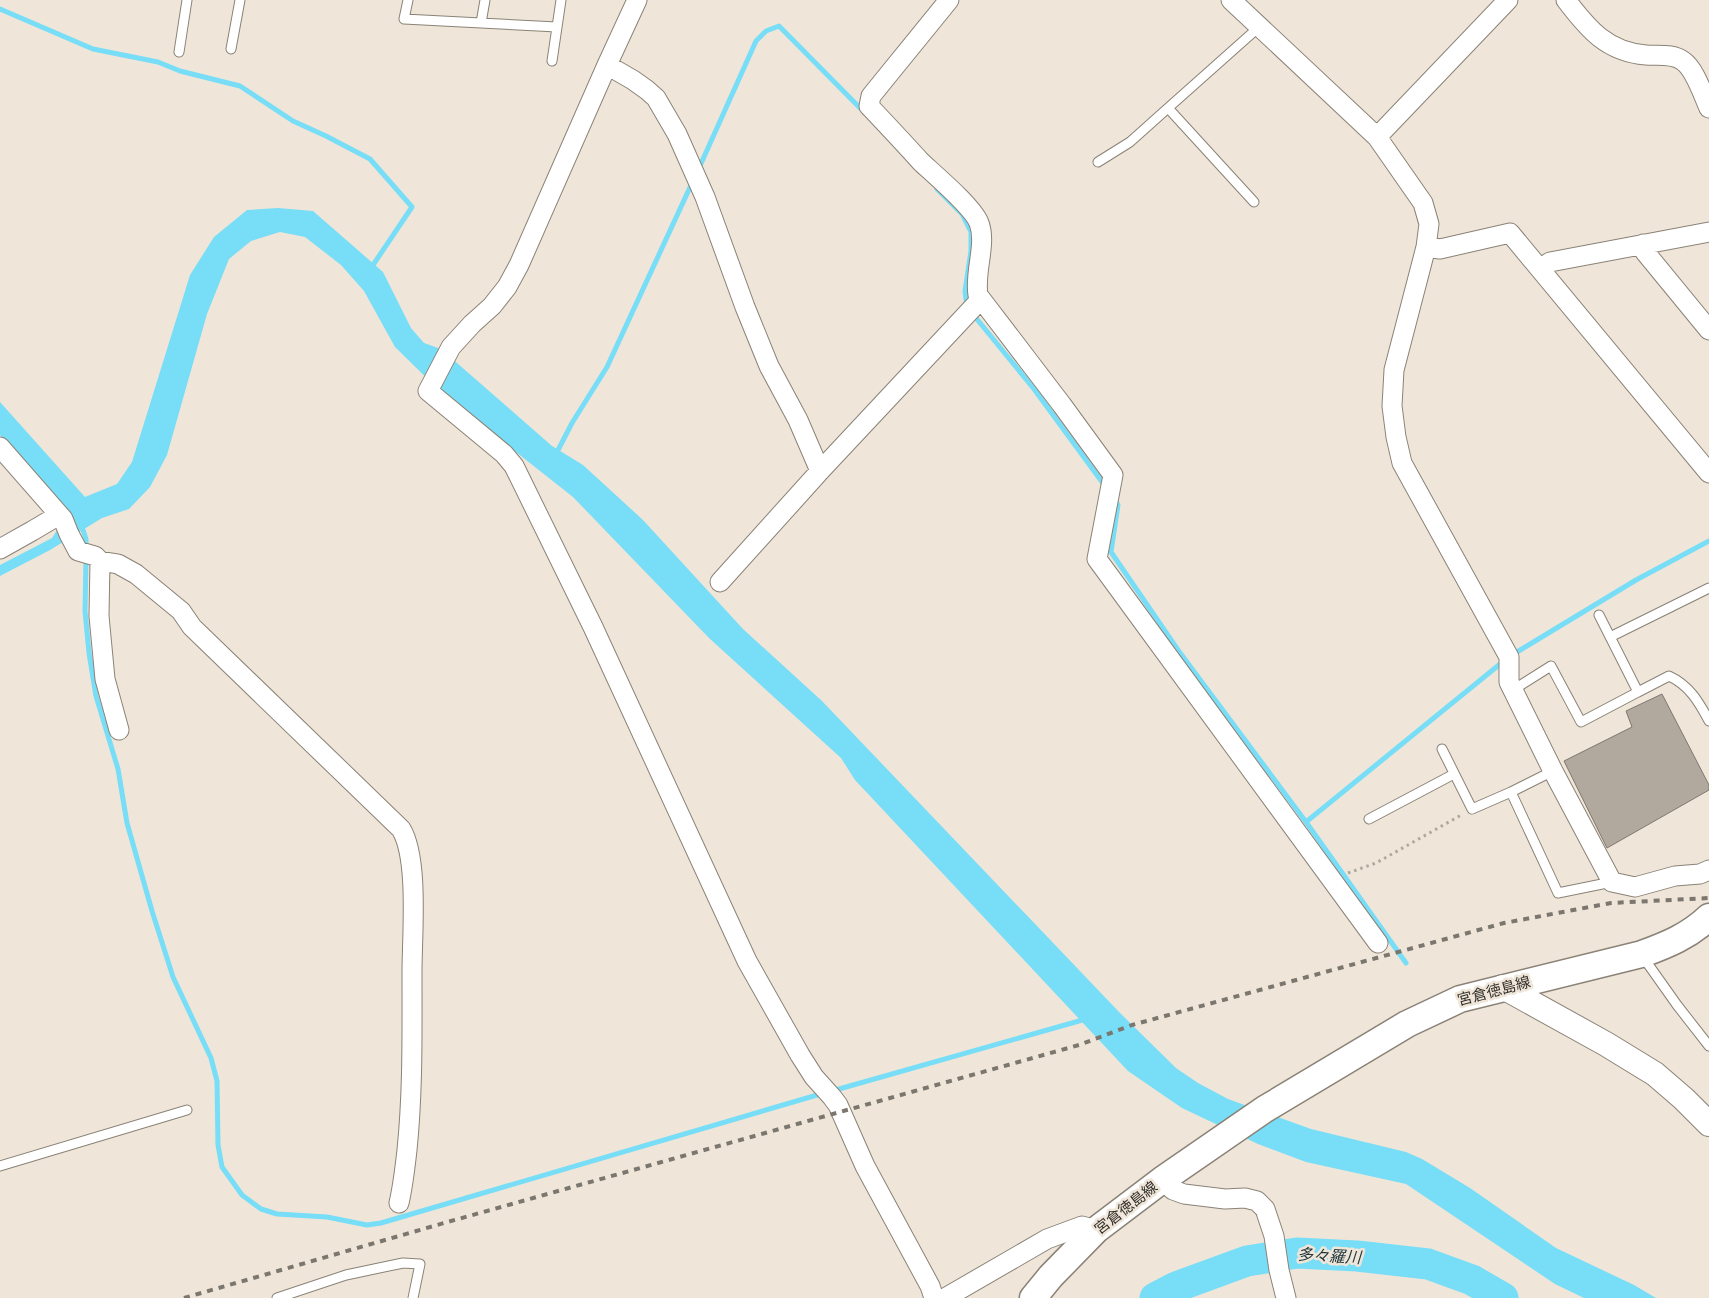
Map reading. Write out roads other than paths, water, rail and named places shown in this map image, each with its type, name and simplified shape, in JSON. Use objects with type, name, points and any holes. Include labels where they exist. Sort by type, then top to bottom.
[{"type":"main road","name":"宮倉徳島線","points":[[1033,1298],[1096,1230],[1162,1180],[1264,1109],[1407,1024],[1460,999],[1642,954],[1670,944],[1696,929],[1709,918]]},
{"type":"street","points":[[637,0],[519,265],[507,287],[492,306],[472,324],[448,353],[428,391],[504,454],[514,466],[593,627],[747,961],[800,1055],[814,1077],[829,1092],[849,1129],[865,1166],[930,1286],[934,1298]]},
{"type":"street","points":[[720,582],[820,471],[975,305],[978,295],[976,282],[982,237],[979,222],[970,209],[869,106],[870,96],[949,0]]},
{"type":"street","points":[[1231,0],[1376,137],[1423,203],[1429,224],[1426,247],[1394,370],[1392,406],[1402,463],[1509,657],[1509,682],[1553,771],[1612,882],[1635,887],[1675,876],[1700,874],[1709,870]]},
{"type":"street","points":[[1376,137],[1508,0]]},
{"type":"street","points":[[1566,0],[1596,35],[1616,49],[1643,55],[1674,56],[1683,61],[1690,68],[1709,108]]},
{"type":"street","points":[[607,65],[640,85],[656,98],[677,134],[705,197],[757,339],[798,420],[820,471]]},
{"type":"street","points":[[1540,269],[1550,262],[1709,232]]},
{"type":"street","points":[[1426,247],[1440,249],[1510,233],[1709,473]]},
{"type":"street","points":[[1643,244],[1645,252],[1709,330]]},
{"type":"street","points":[[975,305],[1062,405],[1113,475],[1097,559],[1378,943]]},
{"type":"street","points":[[0,448],[91,556],[105,679],[119,730]]},
{"type":"street","points":[[0,549],[32,532],[63,523]]},
{"type":"street","points":[[91,556],[118,564],[136,574],[181,611],[192,627],[401,829],[406,837],[414,910],[412,970],[413,1068],[411,1114],[399,1203]]},
{"type":"street","points":[[1504,987],[1606,1044],[1654,1074],[1684,1099],[1709,1124]]},
{"type":"street","points":[[1162,1180],[1174,1190],[1184,1194],[1225,1199],[1245,1198],[1257,1201],[1266,1209],[1274,1236],[1279,1270],[1286,1298]]},
{"type":"street","points":[[944,1298],[1047,1239],[1082,1226],[1096,1230]]},
{"type":"lane","points":[[179,52],[188,0]]},
{"type":"lane","points":[[231,49],[240,0]]},
{"type":"lane","points":[[408,0],[404,19],[557,27]]},
{"type":"lane","points":[[481,23],[485,0]]},
{"type":"lane","points":[[552,61],[561,0]]},
{"type":"lane","points":[[1098,162],[1130,142],[1260,27]]},
{"type":"lane","points":[[1168,108],[1254,202]]},
{"type":"lane","points":[[1610,637],[1709,588]]},
{"type":"lane","points":[[1599,614],[1638,692]]},
{"type":"lane","points":[[1513,690],[1551,666],[1581,722],[1669,676],[1677,680],[1696,697],[1709,720]]},
{"type":"lane","points":[[1442,749],[1472,809],[1553,771]]},
{"type":"lane","points":[[1369,819],[1454,774]]},
{"type":"lane","points":[[1511,792],[1558,893],[1612,882]]},
{"type":"lane","points":[[1642,954],[1677,1005],[1708,1044]]},
{"type":"lane","points":[[0,1166],[187,1110]]},
{"type":"lane","points":[[277,1298],[346,1275],[403,1263],[420,1264],[413,1298]]},
{"type":"water","points":[[278,208],[313,211],[383,272],[411,328],[424,343],[441,349],[552,446],[583,465],[643,520],[743,629],[822,701],[1120,1013],[1176,1068],[1198,1083],[1228,1099],[1311,1129],[1406,1152],[1422,1159],[1470,1188],[1556,1248],[1634,1285],[1656,1298],[1584,1298],[1555,1284],[1406,1184],[1306,1162],[1258,1144],[1182,1108],[1128,1071],[855,780],[841,758],[709,638],[573,497],[446,397],[395,347],[364,291],[341,265],[305,237],[280,232],[251,241],[229,259],[207,314],[167,455],[150,487],[129,509],[102,518],[50,550],[0,576],[0,565],[52,538],[68,513],[0,435],[0,402],[85,497],[117,484],[132,462],[190,275],[214,237],[247,210]]},
{"type":"waterway","points":[[0,9],[93,49],[158,62],[180,71],[240,86],[293,121],[370,159],[412,207],[371,268]]},
{"type":"waterway","points":[[699,168],[756,41],[766,31],[779,26],[864,112]]},
{"type":"waterway","points":[[556,454],[572,423],[607,367],[692,183]]},
{"type":"waterway","points":[[937,189],[962,214],[971,232],[971,251],[965,291],[966,300],[976,318],[1034,389],[1105,486]]},
{"type":"waterway","points":[[1114,499],[1118,505],[1111,552],[1178,650],[1306,822],[1406,963]]},
{"type":"waterway","points":[[81,524],[86,539],[86,550]]},
{"type":"waterway","points":[[1512,655],[1636,580],[1709,541]]},
{"type":"waterway","points":[[86,558],[85,611],[89,653],[96,696],[118,769],[127,823],[173,977],[211,1058],[217,1081],[218,1145],[222,1167],[242,1195],[261,1209],[277,1214],[327,1217],[367,1225],[381,1223],[824,1093]]},
{"type":"waterway","points":[[1306,822],[1505,660]]},
{"type":"waterway","points":[[832,1091],[1086,1019]]},
{"type":"waterway","name":"多々羅川","points":[[1155,1298],[1176,1287],[1247,1261],[1297,1253],[1357,1256],[1428,1264],[1472,1280],[1503,1298]]},
{"type":"railway","points":[[184,1298],[1079,1045],[1132,1025],[1504,923],[1611,903],[1709,898]]}]
